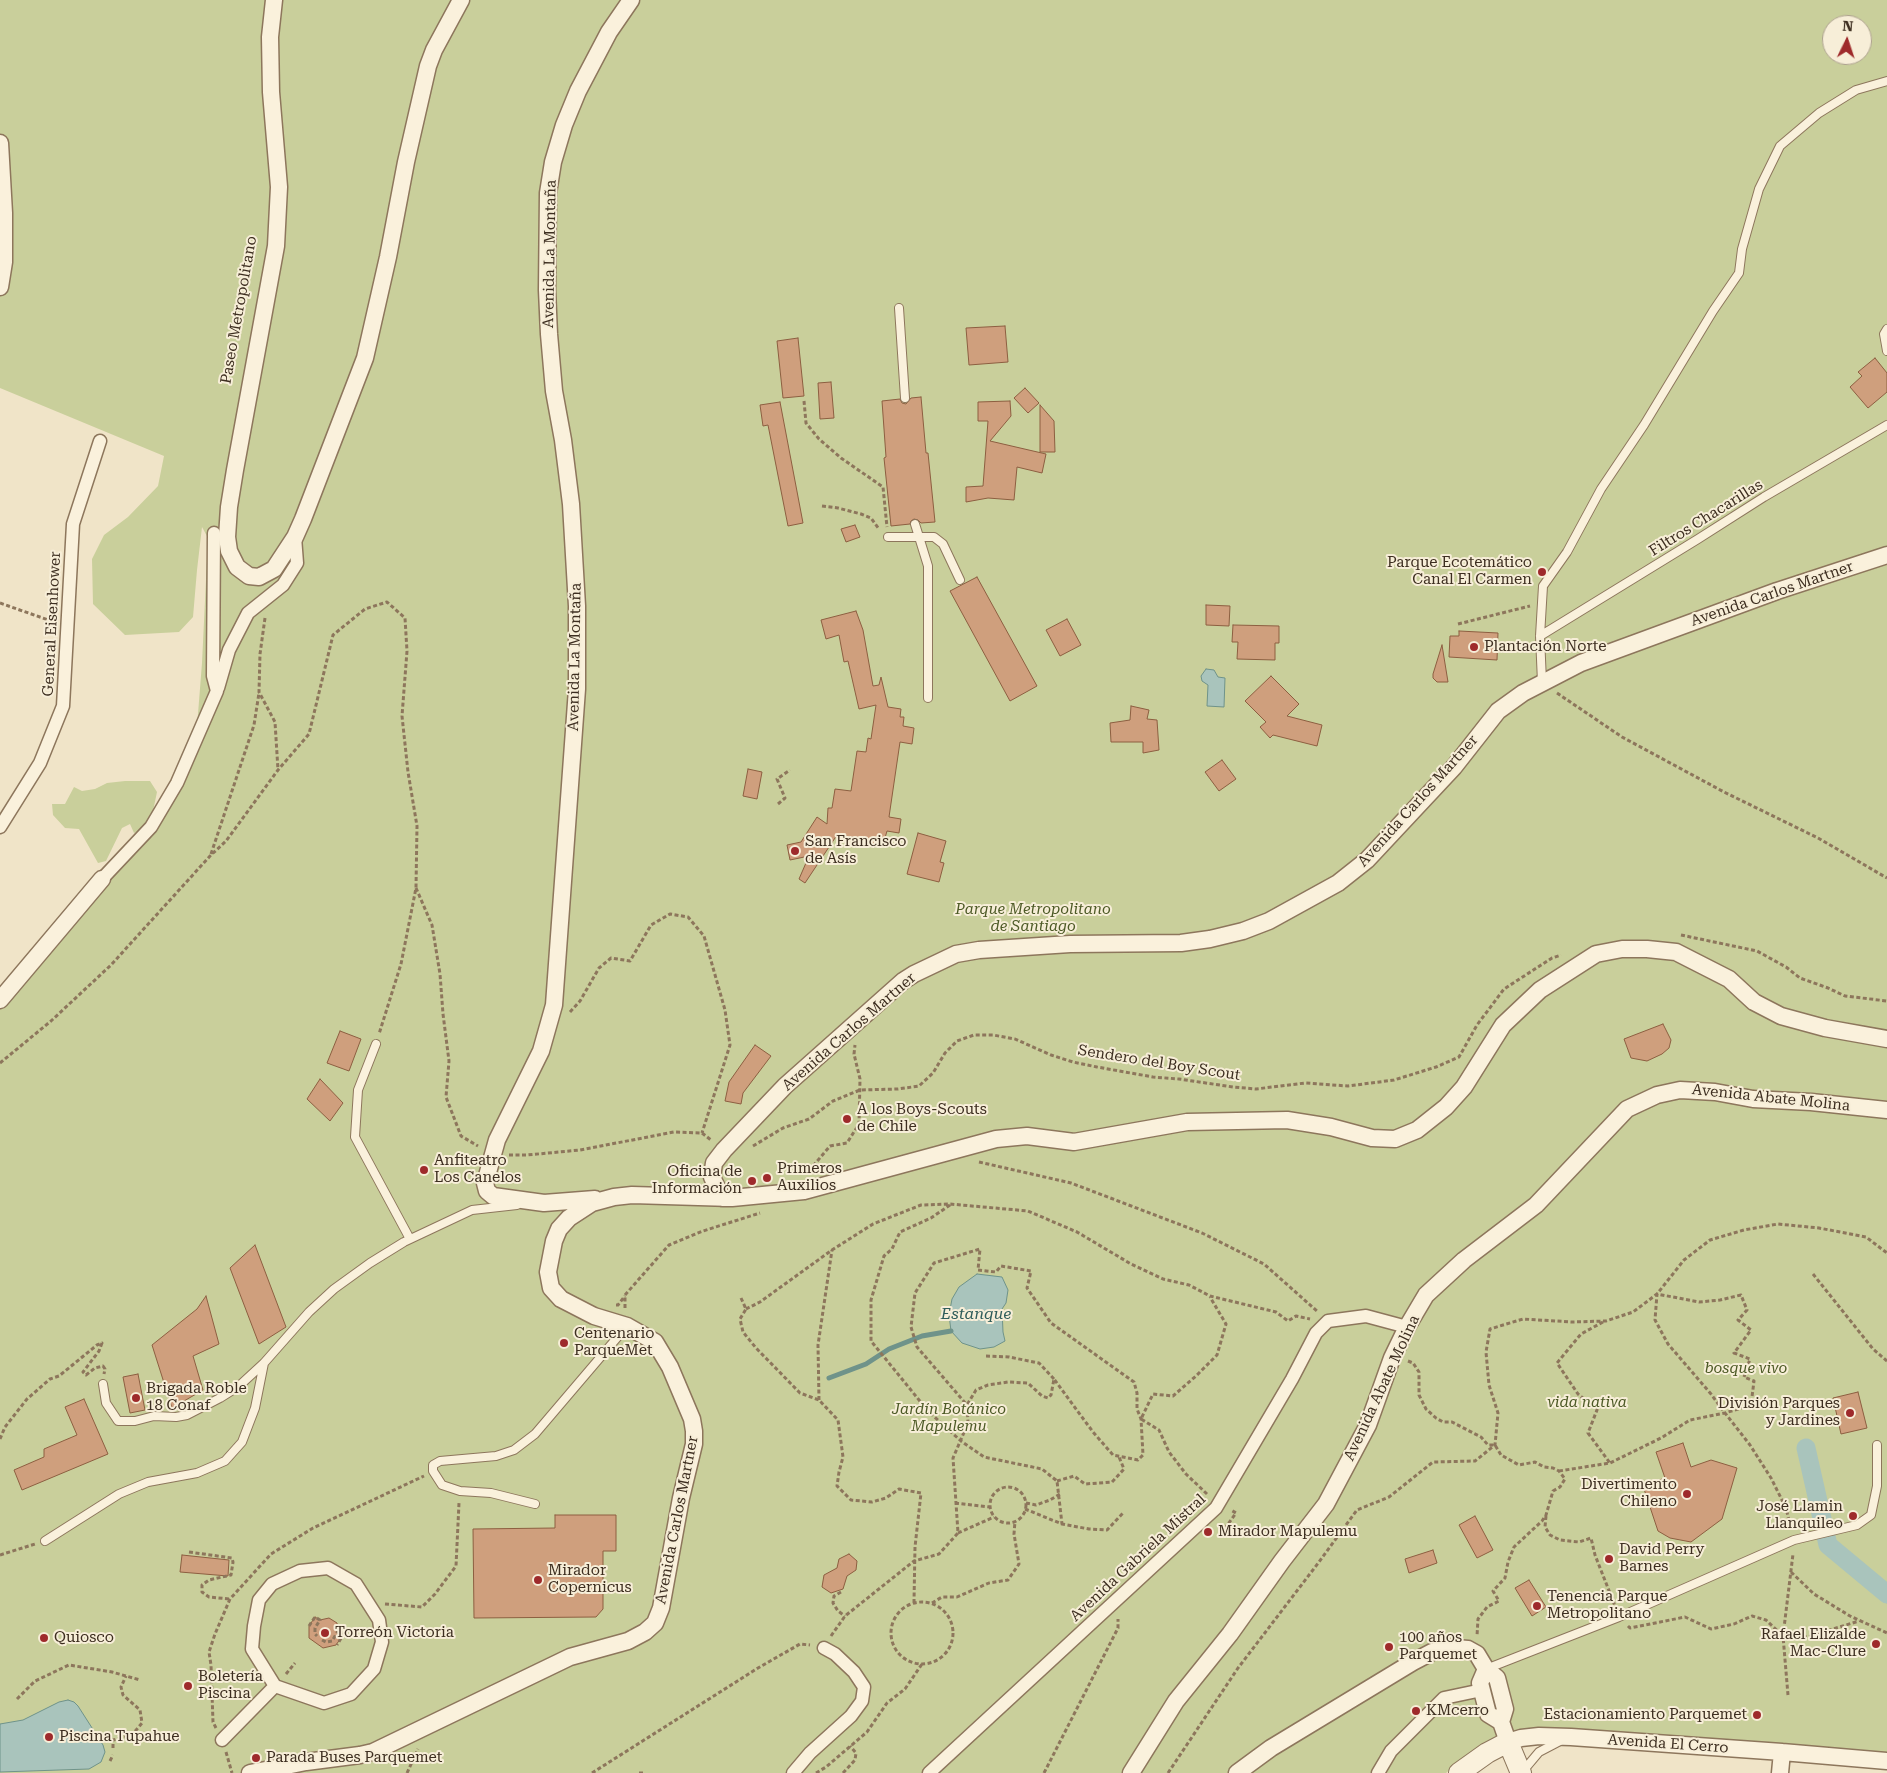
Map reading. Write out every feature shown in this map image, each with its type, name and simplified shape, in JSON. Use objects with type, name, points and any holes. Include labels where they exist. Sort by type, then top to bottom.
[{"type":"street","points":[[274,0],[270,37],[271,92],[279,187],[276,246],[235,470],[229,507],[228,537],[230,551],[237,567],[249,576],[259,577],[274,569],[295,537],[365,358],[428,66],[434,50],[461,0]]},
{"type":"street","name":"Avenida La Montaña","points":[[614,1197],[544,1203],[493,1196],[487,1191],[485,1183],[497,1140],[541,1051],[554,1005],[577,689],[577,606],[571,504],[563,440],[554,391],[546,290],[548,193],[553,162],[564,125],[578,91],[609,32],[631,0]]},
{"type":"street","points":[[0,143],[4,213],[4,262],[0,287]]},
{"type":"street","name":"General Eisenhower","points":[[0,827],[40,763],[63,706],[74,524],[100,441]]},
{"type":"street","points":[[214,533],[213,676],[217,690]]},
{"type":"street","points":[[0,1000],[102,879],[150,827],[176,783],[217,690],[230,650],[248,612],[267,599],[282,585],[297,563],[295,537]]},
{"type":"street","name":"Avenida Carlos Martner","points":[[250,1773],[306,1762],[360,1756],[373,1752],[570,1657],[628,1641],[645,1632],[655,1623],[661,1608],[681,1498],[694,1444],[692,1419],[670,1367],[655,1342],[626,1319],[594,1316],[561,1299],[551,1288],[548,1272],[554,1241],[559,1229],[581,1209],[592,1203],[614,1197],[722,1198],[712,1177],[714,1163],[724,1150],[785,1086],[903,981],[932,964],[956,954],[979,950],[1061,945],[1181,943],[1210,940],[1243,931],[1269,921],[1338,884],[1368,860],[1454,767],[1498,710],[1523,692],[1581,662],[1776,591],[1887,555]]},
{"type":"street","points":[[722,1198],[804,1191],[996,1139],[1027,1136],[1074,1142],[1187,1122],[1287,1120],[1331,1127],[1372,1138],[1395,1139],[1417,1130],[1446,1107],[1464,1087],[1503,1025],[1540,990],[1596,954],[1622,949],[1676,952],[1729,979],[1754,1002],[1781,1016],[1825,1028],[1887,1039]]},
{"type":"street","name":"Avenida Abate Molina","points":[[1131,1773],[1176,1701],[1230,1634],[1282,1560],[1326,1504],[1368,1426],[1392,1358],[1407,1327],[1426,1295],[1464,1260],[1536,1205],[1627,1109],[1657,1095],[1680,1090],[1715,1092],[1753,1099],[1811,1102],[1887,1110]]},
{"type":"street","points":[[1328,1321],[1366,1316],[1407,1327]]},
{"type":"street","name":"Avenida Gabriela Mistral","points":[[929,1773],[1113,1605],[1219,1504],[1292,1379],[1316,1333],[1328,1321]]},
{"type":"street","points":[[328,1568],[356,1584],[379,1620],[382,1642],[374,1668],[351,1694],[324,1703],[275,1686],[252,1650],[259,1600],[272,1584],[300,1570],[328,1568]]},
{"type":"street","points":[[793,1773],[810,1753],[851,1716],[862,1701],[864,1687],[854,1672],[835,1654],[824,1648]]},
{"type":"street","points":[[1237,1773],[1271,1748],[1432,1652],[1455,1648],[1468,1649],[1477,1654],[1486,1669],[1498,1678],[1506,1709],[1501,1722]]},
{"type":"street","points":[[1486,1669],[1480,1683],[1488,1714],[1501,1722],[1521,1773]]},
{"type":"street","points":[[222,1740],[275,1686]]},
{"type":"street","points":[[1378,1773],[1391,1751],[1444,1698],[1482,1690]]},
{"type":"street","name":"Avenida El Cerro","points":[[1458,1773],[1487,1753],[1508,1742],[1538,1736],[1887,1761]]},
{"type":"street","points":[[1780,1773],[1782,1752]]},
{"type":"lane","points":[[1542,682],[1540,636],[1543,586],[1567,552],[1601,489],[1644,425],[1713,311],[1739,273],[1742,249],[1758,189],[1780,146],[1819,113],[1856,90],[1887,81]]},
{"type":"lane","points":[[899,308],[905,398]]},
{"type":"lane","points":[[1887,329],[1884,334],[1887,351]]},
{"type":"lane","name":"Filtros Chacarillas","points":[[1540,636],[1764,497],[1887,425]]},
{"type":"lane","points":[[915,524],[928,566],[928,698]]},
{"type":"lane","points":[[888,537],[934,536],[943,544],[960,580]]},
{"type":"lane","points":[[376,1044],[358,1090],[355,1137],[410,1239]]},
{"type":"lane","points":[[103,1384],[106,1403],[118,1421],[135,1421],[154,1416],[176,1417],[187,1415],[239,1386],[264,1363],[309,1312],[334,1289],[370,1263],[410,1239],[472,1210],[544,1203]]},
{"type":"lane","points":[[535,1504],[491,1493],[460,1491],[442,1485],[433,1472],[433,1465],[440,1460],[496,1456],[514,1450],[535,1434],[626,1319]]},
{"type":"lane","points":[[45,1541],[119,1494],[148,1482],[196,1473],[225,1461],[242,1442],[255,1408],[264,1363]]},
{"type":"lane","points":[[1486,1669],[1619,1617],[1794,1540],[1857,1525],[1870,1515],[1877,1486],[1877,1445]]},
{"type":"lane","points":[[1521,1773],[1539,1752],[1571,1737]]},
{"type":"path","points":[[804,401],[806,423],[819,439],[841,458],[883,486],[888,537]]},
{"type":"path","points":[[822,506],[838,508],[871,518],[882,533],[888,537]]},
{"type":"path","points":[[210,856],[254,725],[259,692],[260,654],[267,599]]},
{"type":"path","points":[[0,1063],[50,1021],[111,965],[210,856],[226,841],[278,770],[309,734],[333,635],[365,609],[387,602],[405,618],[406,651],[402,716],[408,772],[417,826],[416,888],[401,964],[376,1044]]},
{"type":"path","points":[[1458,624],[1542,602]]},
{"type":"path","points":[[0,603],[68,627]]},
{"type":"path","points":[[1542,682],[1622,737],[1724,792],[1818,838],[1887,878]]},
{"type":"path","points":[[259,692],[275,722],[278,770]]},
{"type":"path","points":[[778,804],[785,798],[777,779],[790,770]]},
{"type":"path","points":[[416,888],[432,925],[440,974],[449,1061],[446,1097],[461,1136],[493,1155],[528,1155],[580,1150],[674,1132],[702,1133],[724,1150]]},
{"type":"path","points":[[554,1005],[565,1017],[580,1002],[599,968],[611,958],[630,961],[651,925],[670,914],[688,917],[704,936],[725,1010],[730,1046],[702,1133]]},
{"type":"path","points":[[1675,934],[1757,951],[1786,967],[1800,978],[1845,996],[1887,1001]]},
{"type":"path","name":"Sendero del Boy Scout","points":[[752,1146],[783,1128],[809,1119],[832,1101],[860,1090],[919,1086],[934,1074],[946,1054],[957,1041],[974,1035],[993,1035],[1015,1039],[1051,1055],[1097,1067],[1153,1077],[1233,1087],[1256,1089],[1304,1083],[1348,1086],[1394,1080],[1436,1067],[1459,1057],[1477,1025],[1504,988],[1552,958],[1570,952]]},
{"type":"path","points":[[804,1191],[813,1166],[830,1146],[847,1143],[859,1124],[860,1079],[854,1054],[856,1043]]},
{"type":"path","points":[[976,1162],[1071,1183],[1202,1233],[1264,1264],[1328,1321]]},
{"type":"path","points":[[950,1204],[932,1218],[900,1232],[892,1249],[884,1256],[871,1300],[871,1340],[928,1411],[961,1441],[984,1456],[1042,1469],[1057,1481],[1062,1524]]},
{"type":"path","points":[[914,1602],[914,1561],[921,1493],[899,1488],[886,1498],[872,1502],[851,1500],[837,1486],[843,1457],[838,1420],[820,1400],[800,1392],[756,1348],[743,1332],[740,1319],[746,1309],[760,1302],[832,1250],[873,1224],[921,1205],[950,1204],[1028,1211],[1077,1232],[1131,1264],[1163,1279],[1189,1285],[1210,1296],[1276,1312],[1288,1321],[1296,1316],[1310,1317],[1316,1333]]},
{"type":"path","points":[[1610,1463],[1588,1433],[1597,1410],[1578,1394],[1557,1363],[1581,1334],[1606,1321],[1633,1312],[1657,1294],[1684,1260],[1710,1240],[1744,1230],[1778,1224],[1819,1228],[1866,1237],[1887,1253]]},
{"type":"path","points":[[626,1319],[625,1296],[669,1245],[713,1228]]},
{"type":"path","points":[[967,1404],[917,1347],[911,1327],[915,1293],[934,1263],[980,1249],[978,1270],[996,1272],[1001,1266],[1031,1271],[1027,1288],[1051,1323],[1134,1382],[1137,1393],[1137,1409],[1141,1419],[1143,1455],[1138,1460],[1113,1455],[1039,1363],[1009,1357],[986,1356]]},
{"type":"path","points":[[820,1400],[818,1345],[832,1250]]},
{"type":"path","points":[[1812,1274],[1873,1349],[1887,1361]]},
{"type":"path","points":[[1657,1294],[1655,1320],[1668,1344],[1726,1413],[1771,1478],[1786,1508],[1794,1540],[1783,1636],[1788,1696]]},
{"type":"path","points":[[1559,1471],[1610,1463],[1661,1438],[1690,1420],[1726,1413],[1751,1405],[1754,1381],[1744,1378],[1750,1359],[1734,1353],[1751,1330],[1738,1320],[1747,1310],[1741,1295],[1700,1302],[1657,1294]]},
{"type":"path","points":[[1141,1419],[1153,1394],[1173,1396],[1217,1355],[1226,1324],[1210,1296]]},
{"type":"path","points":[[741,1298],[746,1309]]},
{"type":"path","points":[[1606,1321],[1523,1320],[1490,1330],[1486,1352],[1489,1385],[1498,1413],[1495,1445],[1500,1455],[1519,1465],[1536,1462],[1544,1467],[1553,1468],[1559,1471],[1565,1479],[1553,1491],[1544,1527],[1550,1535],[1560,1540],[1579,1542],[1591,1538],[1595,1554],[1619,1617],[1630,1628],[1685,1617],[1711,1629],[1734,1624],[1752,1616],[1766,1620],[1783,1636],[1807,1636],[1860,1621]]},
{"type":"path","points":[[0,1439],[5,1427],[27,1399],[50,1379],[59,1376],[97,1345],[102,1344],[83,1372],[86,1375],[94,1368],[103,1366],[105,1369],[103,1384]]},
{"type":"path","points":[[1392,1358],[1413,1363],[1419,1372],[1419,1395],[1426,1409],[1436,1418],[1443,1422],[1452,1422],[1481,1437],[1488,1444],[1495,1445]]},
{"type":"path","points":[[958,1533],[953,1458],[968,1422],[967,1404],[976,1390],[988,1385],[1008,1382],[1028,1383],[1042,1396],[1048,1398],[1051,1395],[1054,1380]]},
{"type":"path","points":[[1141,1419],[1159,1430],[1169,1452],[1186,1474],[1219,1504],[1236,1513],[1221,1534]]},
{"type":"path","points":[[1168,1773],[1238,1668],[1357,1510],[1389,1497],[1433,1462],[1475,1461],[1495,1445]]},
{"type":"path","points":[[1057,1481],[1074,1476],[1085,1484],[1112,1482],[1124,1469],[1119,1457]]},
{"type":"path","points":[[1003,1488],[1015,1488],[1020,1492],[1026,1503],[1026,1509],[1020,1518],[1016,1521],[1004,1523],[994,1517],[990,1507],[993,1495],[1003,1488]]},
{"type":"path","points":[[367,1602],[422,1607],[435,1594],[456,1566],[460,1491]]},
{"type":"path","points":[[1026,1503],[1036,1504],[1050,1500],[1060,1494]]},
{"type":"path","points":[[955,1503],[990,1507]]},
{"type":"path","points":[[1026,1509],[1062,1524],[1107,1530],[1124,1512]]},
{"type":"path","points":[[1477,1654],[1478,1619],[1487,1607],[1499,1601],[1494,1591],[1505,1578],[1508,1562],[1514,1547],[1546,1515]]},
{"type":"path","points":[[592,1773],[758,1668],[800,1644],[824,1648],[844,1616],[914,1561],[939,1554],[958,1533],[994,1517]]},
{"type":"path","points":[[932,1603],[942,1597],[958,1597],[989,1584],[1008,1580],[1019,1564],[1014,1534],[1016,1521]]},
{"type":"path","points":[[0,1555],[45,1541]]},
{"type":"path","points":[[189,1552],[232,1558],[231,1575],[208,1580],[202,1585],[202,1592],[208,1597],[230,1599]]},
{"type":"path","points":[[1790,1572],[1814,1594],[1860,1621],[1887,1633]]},
{"type":"path","points":[[841,1592],[834,1596],[833,1602],[844,1616]]},
{"type":"path","points":[[914,1602],[932,1603],[949,1616],[952,1623],[953,1638],[942,1657],[922,1664],[912,1662],[896,1650],[890,1631],[893,1621],[905,1606],[914,1602]]},
{"type":"path","points":[[1044,1773],[1118,1628],[1113,1605]]},
{"type":"path","points":[[309,1626],[315,1617],[320,1620],[315,1628],[317,1636]]},
{"type":"path","points":[[322,1640],[326,1642],[332,1641],[338,1631],[343,1635],[336,1645]]},
{"type":"path","points":[[816,1773],[826,1767],[867,1732],[887,1703],[904,1689],[922,1664]]},
{"type":"path","points":[[17,1699],[35,1681],[69,1665],[140,1680]]},
{"type":"path","points":[[113,1748],[113,1740],[132,1735],[142,1723],[140,1710],[123,1695],[121,1687],[126,1676]]},
{"type":"path","points":[[843,1773],[855,1760],[856,1753],[850,1746]]},
{"type":"path","points":[[110,1761],[112,1755]]},
{"type":"path","points":[[639,1773],[645,1773]]},
{"type":"green space","name":"Parque Metropolitano de Santiago","points":[[0,0],[1887,0],[1887,1756],[1588,1733],[1468,1754],[1446,1773],[0,1773],[0,1008],[69,923],[154,834],[195,752],[202,663],[208,538],[202,527],[193,617],[179,632],[125,635],[93,604],[92,559],[104,535],[128,517],[158,486],[164,456],[0,388]]},
{"type":"green space","points":[[150,781],[157,792],[152,816],[142,830],[134,833],[130,824],[122,828],[106,861],[98,863],[79,829],[65,828],[53,815],[52,804],[65,804],[74,787],[82,791],[95,789],[107,783]]},
{"type":"water","points":[[1206,669],[1214,670],[1218,677],[1225,678],[1224,707],[1207,706],[1208,685],[1202,681],[1201,676]]},
{"type":"water","name":"Estanque","points":[[977,1274],[1002,1277],[1008,1290],[1006,1303],[1002,1309],[1005,1341],[994,1347],[980,1349],[962,1343],[951,1331],[949,1315],[952,1299],[959,1287]]},
{"type":"water","points":[[1834,1542],[1887,1586],[1887,1603],[1821,1548]]},
{"type":"water","name":"Piscina Tupahue","points":[[68,1700],[78,1706],[103,1745],[105,1752],[101,1762],[89,1769],[0,1772],[0,1724],[23,1720],[59,1702]]},
{"type":"building","points":[[1005,326],[1008,362],[969,365],[966,328]]},
{"type":"building","points":[[798,338],[804,396],[783,398],[777,341]]},
{"type":"building","points":[[1875,358],[1887,373],[1887,392],[1868,408],[1850,387],[1862,376],[1858,372]]},
{"type":"building","points":[[831,382],[834,418],[820,419],[818,383]]},
{"type":"building","points":[[1025,388],[1039,403],[1028,413],[1014,398]]},
{"type":"building","points":[[921,397],[935,522],[921,523],[914,519],[910,524],[891,526],[884,458],[886,457],[882,401],[900,399],[902,403],[906,404],[911,398]]},
{"type":"building","points":[[1010,401],[1011,416],[990,441],[1046,454],[1042,473],[1017,467],[1014,500],[988,498],[966,502],[966,487],[983,486],[988,421],[978,421],[978,402]]},
{"type":"building","points":[[780,402],[803,523],[788,526],[768,425],[763,426],[760,405]]},
{"type":"building","points":[[1040,405],[1054,421],[1055,452],[1040,452]]},
{"type":"building","points":[[855,525],[860,537],[846,542],[841,529]]},
{"type":"building","points":[[977,577],[1037,686],[1010,701],[950,591]]},
{"type":"building","points":[[1206,605],[1230,606],[1229,626],[1206,625]]},
{"type":"building","points":[[856,611],[863,630],[873,686],[879,685],[881,677],[888,707],[901,709],[900,717],[904,717],[903,726],[914,728],[912,744],[900,742],[889,817],[901,819],[899,833],[887,831],[885,838],[880,837],[879,842],[876,841],[875,847],[858,845],[859,838],[837,835],[805,883],[799,879],[809,856],[790,860],[787,845],[801,842],[817,817],[827,824],[828,808],[832,808],[835,789],[851,791],[857,751],[866,752],[868,738],[871,739],[876,705],[859,709],[848,661],[844,662],[839,635],[826,639],[821,620]]},
{"type":"building","points":[[1067,619],[1081,645],[1060,656],[1046,630]]},
{"type":"building","points":[[1233,625],[1279,626],[1279,643],[1275,643],[1275,660],[1237,659],[1238,642],[1232,642]]},
{"type":"building","name":"Plantación Norte","points":[[1459,631],[1498,633],[1497,660],[1449,657],[1450,636],[1459,636]]},
{"type":"building","points":[[1442,645],[1448,682],[1437,682],[1433,678]]},
{"type":"building","points":[[1271,676],[1299,704],[1287,716],[1322,725],[1317,746],[1273,735],[1270,738],[1260,727],[1266,722],[1245,701]]},
{"type":"building","points":[[1131,706],[1149,710],[1147,719],[1157,720],[1159,750],[1143,753],[1143,742],[1111,742],[1110,723],[1130,720]]},
{"type":"building","points":[[1222,760],[1236,779],[1219,791],[1205,772]]},
{"type":"building","points":[[748,769],[762,772],[757,799],[743,796]]},
{"type":"building","points":[[918,833],[946,841],[940,862],[944,863],[939,882],[907,874]]},
{"type":"building","points":[[1663,1024],[1671,1040],[1669,1048],[1662,1054],[1647,1061],[1631,1058],[1624,1039]]},
{"type":"building","points":[[340,1031],[361,1039],[349,1071],[327,1063]]},
{"type":"building","points":[[755,1045],[771,1056],[743,1093],[741,1104],[725,1101],[729,1082]]},
{"type":"building","points":[[320,1079],[343,1103],[330,1121],[307,1099]]},
{"type":"building","points":[[255,1245],[286,1327],[259,1344],[230,1268]]},
{"type":"building","points":[[206,1296],[219,1344],[193,1356],[203,1390],[172,1408],[152,1345],[197,1309]]},
{"type":"building","points":[[138,1374],[145,1410],[130,1413],[123,1377]]},
{"type":"building","name":"División Parques y Jardines","points":[[1858,1392],[1867,1428],[1841,1434],[1833,1398]]},
{"type":"building","points":[[84,1399],[108,1454],[22,1490],[14,1470],[44,1457],[44,1449],[77,1435],[65,1407]]},
{"type":"building","name":"Divertimento Chileno","points":[[1683,1443],[1691,1467],[1711,1460],[1737,1468],[1722,1519],[1691,1542],[1670,1538],[1658,1531],[1643,1486],[1665,1478],[1656,1452]]},
{"type":"building","name":"Mirador Copernicus","points":[[555,1515],[616,1515],[616,1551],[603,1551],[603,1609],[596,1617],[474,1618],[473,1529],[555,1528]]},
{"type":"building","points":[[1475,1516],[1493,1550],[1477,1558],[1459,1525]]},
{"type":"building","points":[[1433,1550],[1437,1563],[1409,1573],[1405,1559]]},
{"type":"building","points":[[849,1554],[857,1561],[856,1570],[847,1576],[843,1589],[831,1593],[822,1587],[824,1575],[837,1568],[839,1559]]},
{"type":"building","points":[[182,1555],[229,1560],[228,1576],[180,1572]]},
{"type":"building","points":[[1529,1580],[1546,1607],[1532,1616],[1515,1588]]},
{"type":"building","name":"Torreón Victoria","points":[[315,1617],[320,1620],[329,1618],[337,1623],[338,1631],[343,1635],[336,1645],[323,1648],[309,1638],[309,1626]]},
{"type":"waterway","points":[[829,1378],[866,1364],[889,1349],[922,1336],[951,1331]]},
{"type":"waterway","points":[[1806,1448],[1828,1545],[1887,1594]]},
{"type":"place","name":"Parque Ecotemático Canal El Carmen","points":[[1542,572]]},
{"type":"place","name":"Plantación Norte","points":[[1474,647]]},
{"type":"place","name":"San Francisco de Asís","points":[[795,851]]},
{"type":"place","name":"A los Boys-Scouts de Chile","points":[[847,1119]]},
{"type":"place","name":"Anfiteatro Los Canelos","points":[[424,1170]]},
{"type":"place","name":"Primeros Auxilios","points":[[767,1178]]},
{"type":"place","name":"Oficina de Información","points":[[752,1181]]},
{"type":"place","name":"Centenario ParqueMet","points":[[564,1343]]},
{"type":"place","name":"Brigada Roble 18 Conaf","points":[[136,1398]]},
{"type":"place","name":"División Parques y Jardines","points":[[1850,1413]]},
{"type":"place","name":"Divertimento Chileno","points":[[1687,1494]]},
{"type":"place","name":"José Llamin Llanquileo","points":[[1853,1516]]},
{"type":"place","name":"Mirador Mapulemu","points":[[1208,1532]]},
{"type":"place","name":"David Perry Barnes","points":[[1609,1559]]},
{"type":"place","name":"Mirador Copernicus","points":[[538,1580]]},
{"type":"place","name":"Tenencia Parque Metropolitano","points":[[1537,1606]]},
{"type":"place","name":"Torreón Victoria","points":[[325,1633]]},
{"type":"place","name":"Quiosco","points":[[44,1638]]},
{"type":"place","name":"Rafael Elizalde Mac-Clure","points":[[1876,1644]]},
{"type":"place","name":"100 años Parquemet","points":[[1389,1647]]},
{"type":"place","name":"Boletería Piscina","points":[[188,1686]]},
{"type":"place","name":"KMcerro","points":[[1416,1711]]},
{"type":"place","name":"Estacionamiento Parquemet","points":[[1757,1715]]},
{"type":"place","name":"Piscina Tupahue","points":[[49,1737]]},
{"type":"place","name":"Parada Buses Parquemet","points":[[256,1758]]},
{"type":"park label","name":"bosque vivo","points":[[1746,1369]]},
{"type":"park label","name":"vida nativa","points":[[1587,1403]]},
{"type":"park label","name":"Jardín Botánico Mapulemu","points":[[949,1418]]}]
